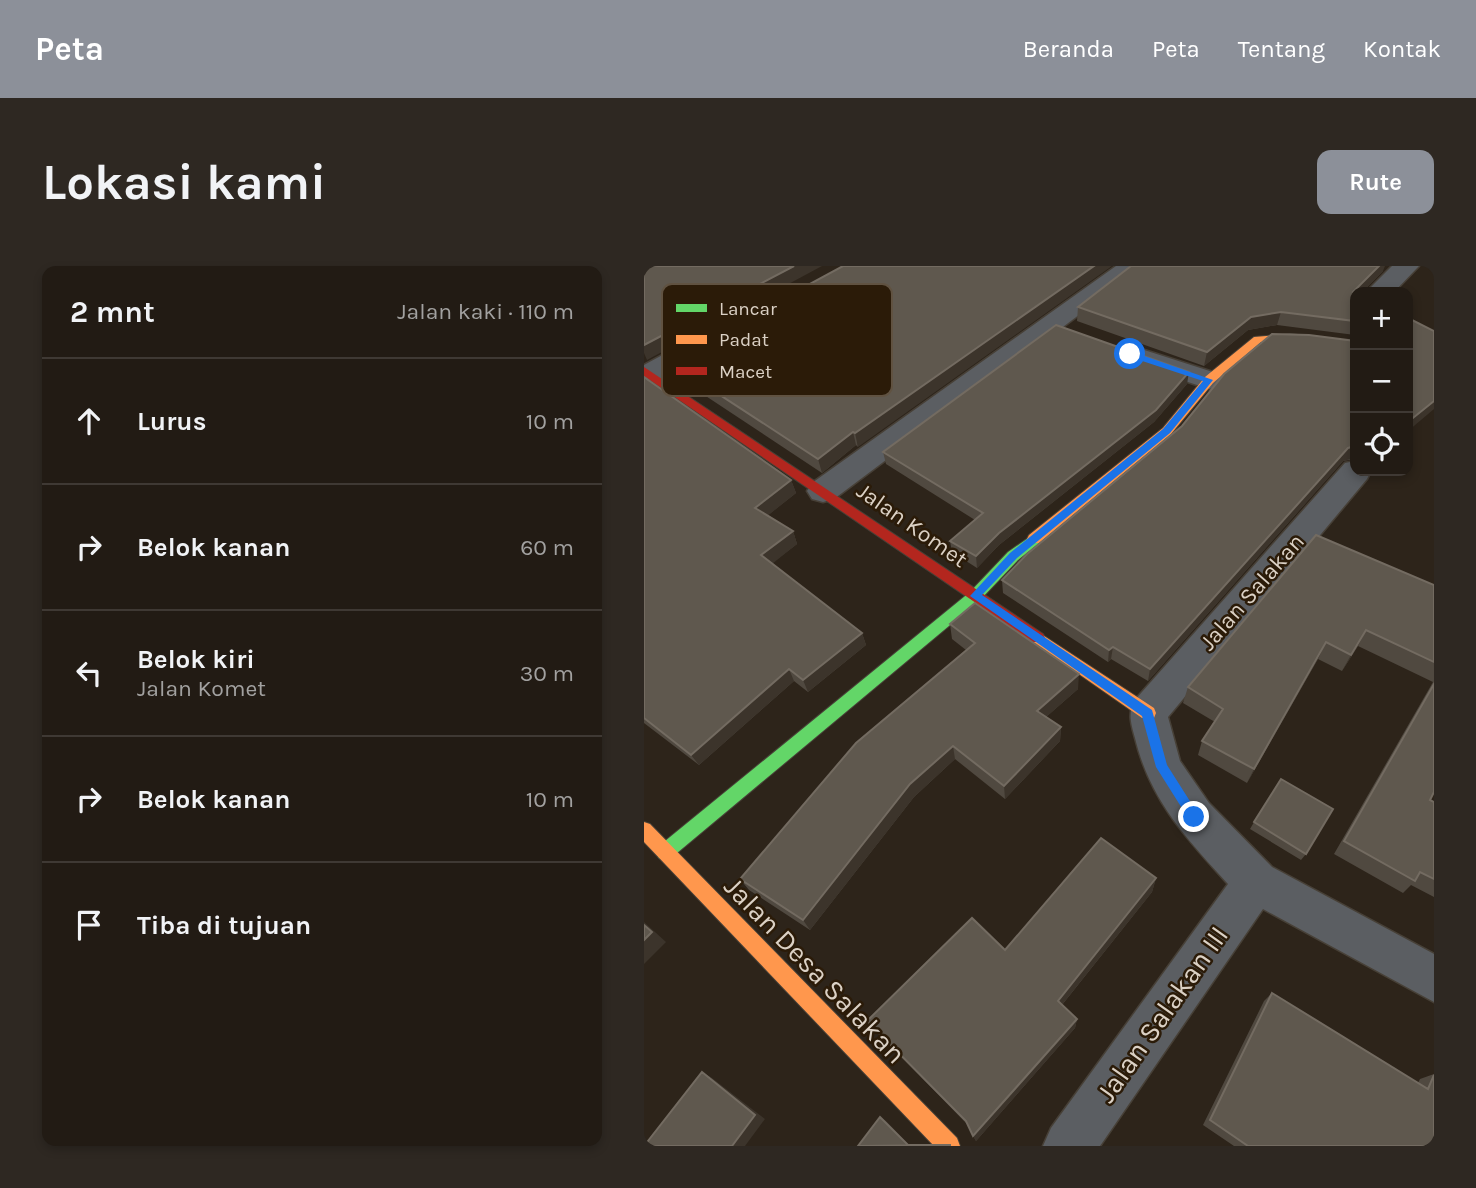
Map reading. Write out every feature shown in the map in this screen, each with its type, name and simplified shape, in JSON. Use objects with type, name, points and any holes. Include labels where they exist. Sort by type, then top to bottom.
[{"type":"street","points":[[823,491],[1132,266]]},
{"type":"street","points":[[1384,287],[1406,266]]},
{"type":"street","points":[[1051,324],[1078,336]]},
{"type":"street","points":[[665,852],[975,596],[1013,556],[1167,431],[1209,380],[1266,335],[1350,344]]},
{"type":"street","points":[[1112,347],[1209,380]]},
{"type":"street","points":[[646,373],[662,365]]},
{"type":"street","name":"Jalan Komet","points":[[646,373],[662,384]]},
{"type":"street","name":"Jalan Komet","points":[[680,396],[1147,713]]},
{"type":"street","name":"Jalan Salakan","points":[[1147,713],[1352,476]]},
{"type":"street","points":[[1147,713],[1162,767],[1194,817],[1256,882],[1434,979]]},
{"type":"street","name":"Jalan Desa Salakan","points":[[644,830],[949,1146]]},
{"type":"street","name":"Jalan Salakan III","points":[[1069,1146],[1256,882]]},
{"type":"building","points":[[644,266],[794,266],[760,284],[662,284],[662,336],[644,345]]},
{"type":"building","points":[[843,266],[1094,266],[818,459],[722,396],[892,396],[892,284],[810,284]]},
{"type":"building","points":[[1131,266],[1379,266],[1358,287],[1350,287],[1350,320],[1281,312],[1251,317],[1207,352],[1078,307]]},
{"type":"building","points":[[1413,320],[1434,331],[1434,401],[1413,418]]},
{"type":"building","points":[[1056,325],[1189,372],[1156,410],[999,533],[976,556],[950,541],[983,513],[883,452]]},
{"type":"building","points":[[1272,334],[1350,340],[1350,447],[1150,669],[1113,647],[1109,650],[1002,580],[1027,554],[1182,426],[1224,374]]},
{"type":"building","points":[[644,377],[662,390],[662,396],[671,396],[791,480],[755,508],[793,531],[761,555],[862,633],[803,680],[789,669],[691,755],[644,718]]},
{"type":"building","points":[[1316,535],[1434,585],[1434,662],[1366,630],[1351,655],[1326,642],[1254,769],[1202,741],[1223,709],[1188,687]]},
{"type":"building","points":[[975,603],[1079,674],[1037,711],[1061,727],[1004,786],[953,746],[910,784],[803,920],[740,879],[856,743],[975,643],[950,624]]},
{"type":"building","points":[[1434,684],[1434,792],[1430,800],[1434,802],[1434,879],[1420,872],[1415,881],[1344,841]]},
{"type":"building","points":[[1281,779],[1333,809],[1306,854],[1254,822]]},
{"type":"building","points":[[1101,838],[1156,878],[1058,1001],[1077,1019],[973,1136],[966,1121],[867,1021],[972,918],[1005,950]]},
{"type":"building","points":[[644,925],[652,932],[644,940]]},
{"type":"building","points":[[1272,993],[1428,1089],[1434,1075],[1434,1146],[1248,1146],[1210,1120]]},
{"type":"building","points":[[702,1072],[755,1115],[732,1146],[644,1146]]},
{"type":"building","points":[[880,1117],[908,1145],[951,1145],[858,1146]]},
{"type":"traffic: fast","points":[[665,852],[975,596],[1013,556],[1034,539]]},
{"type":"traffic: slow","points":[[1034,539],[1167,431],[1209,380],[1258,339],[1290,337],[1350,344]]},
{"type":"traffic: slow","points":[[1038,638],[1148,713]]},
{"type":"traffic: slow","points":[[644,830],[949,1146]]},
{"type":"traffic: jam","points":[[644,371],[662,383]]},
{"type":"traffic: jam","points":[[681,396],[1038,638]]},
{"type":"route","points":[[1130,354],[1209,380],[1167,431],[1013,556],[975,596],[1147,713],[1162,767],[1194,817]]}]
